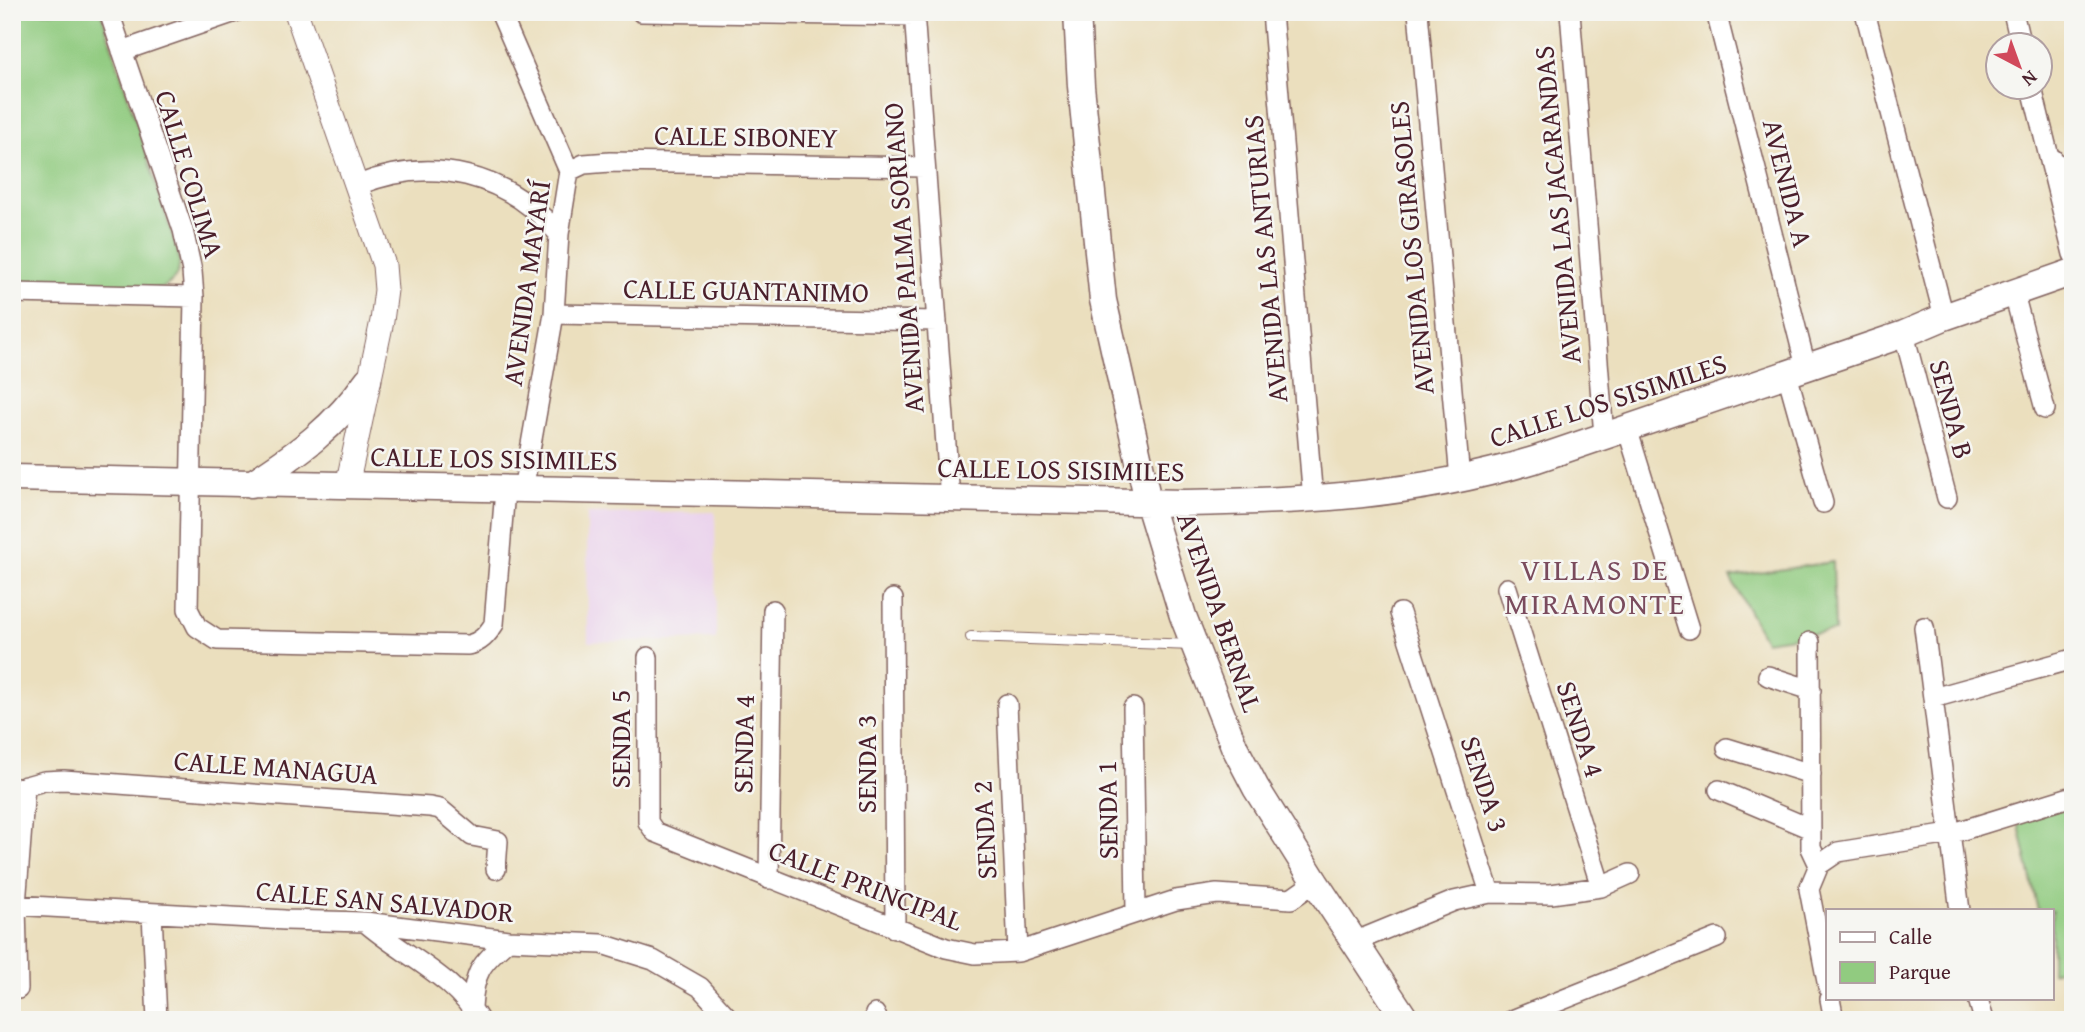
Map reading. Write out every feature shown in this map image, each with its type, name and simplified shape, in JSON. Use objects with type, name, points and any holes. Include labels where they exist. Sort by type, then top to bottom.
[{"type":"main road","name":"AVENIDA BERNAL","points":[[1077,12],[1081,86],[1103,300],[1148,501],[1193,645],[1234,746],[1256,788],[1406,1020]]},
{"type":"main road","name":"CALLE LOS SISIMILES","points":[[12,478],[1184,503],[1313,500],[1397,491],[1498,471],[1904,334],[1944,317],[2073,272]]},
{"type":"main road","points":[[251,484],[318,437],[351,404],[368,380]]},
{"type":"street","name":"CALLE COLIMA","points":[[109,12],[183,230],[192,271],[194,297],[188,609],[197,627],[217,640],[475,644],[494,624],[514,490]]},
{"type":"street","points":[[122,51],[235,12]]},
{"type":"street","points":[[296,12],[381,252],[385,277],[382,321],[347,486]]},
{"type":"street","name":"AVENIDA MAYARÍ","points":[[500,12],[569,171],[559,234],[554,314],[514,490]]},
{"type":"street","points":[[641,12],[914,14]]},
{"type":"street","name":"AVENIDA LAS ANTURIAS","points":[[1272,12],[1313,500]]},
{"type":"street","name":"AVENIDA LOS GIRASOLES","points":[[1418,12],[1460,479]]},
{"type":"street","name":"AVENIDA LAS JACARANDAS","points":[[1570,12],[1615,432],[1689,629]]},
{"type":"street","name":"AVENIDA A","points":[[1716,12],[1823,503]]},
{"type":"street","points":[[1865,12],[1944,317]]},
{"type":"street","points":[[2013,12],[2018,32]]},
{"type":"street","name":"AVENIDA PALMA SORIANO","points":[[914,14],[950,499]]},
{"type":"street","points":[[2035,102],[2073,254]]},
{"type":"street","points":[[2048,153],[2073,185]]},
{"type":"street","name":"CALLE SIBONEY","points":[[569,171],[584,164],[610,162],[924,167]]},
{"type":"street","points":[[358,185],[387,175],[410,171],[433,170],[464,174],[493,184],[520,198],[544,217],[559,234]]},
{"type":"street","points":[[12,293],[194,297]]},
{"type":"street","points":[[2014,294],[2045,409]]},
{"type":"street","name":"CALLE GUANTANIMO","points":[[554,314],[937,321]]},
{"type":"street","name":"SENDA B","points":[[1904,334],[1947,498]]},
{"type":"street","name":"SENDA 4","points":[[1507,588],[1601,887]]},
{"type":"street","name":"SENDA 3","points":[[893,599],[895,929]]},
{"type":"street","name":"SENDA 4","points":[[769,879],[773,610]]},
{"type":"street","name":"SENDA 3","points":[[1400,613],[1490,892]]},
{"type":"street","points":[[1924,627],[1960,909]]},
{"type":"street","points":[[1810,642],[1811,848],[1819,865]]},
{"type":"street","name":"SENDA 5","points":[[648,657],[648,822]]},
{"type":"street","points":[[1933,698],[2073,659]]},
{"type":"street","points":[[1768,676],[1811,690]]},
{"type":"street","name":"SENDA 2","points":[[1007,704],[1018,952]]},
{"type":"street","name":"SENDA 1","points":[[1133,708],[1136,912]]},
{"type":"street","points":[[1727,748],[1811,774]]},
{"type":"street","name":"CALLE MANAGUA","points":[[18,788],[44,781],[64,780],[430,807],[440,809],[472,836],[498,841],[496,869]]},
{"type":"street","points":[[18,788],[14,905],[18,989]]},
{"type":"street","points":[[1719,790],[1811,829]]},
{"type":"street","points":[[1826,976],[1810,889],[1819,865],[1838,852],[1950,834],[2073,796]]},
{"type":"street","name":"CALLE PRINCIPAL","points":[[648,822],[655,832],[895,929],[961,952],[989,955],[1018,952],[1136,912],[1199,895],[1291,899],[1315,883]]},
{"type":"street","points":[[1354,942],[1454,901],[1490,892],[1551,894],[1601,887],[1630,874]]},
{"type":"street","name":"CALLE SAN SALVADOR","points":[[14,905],[365,922],[508,940],[602,944],[653,960],[699,987],[730,1020]]},
{"type":"street","points":[[152,913],[157,1020]]},
{"type":"street","points":[[365,922],[382,937],[415,958],[475,1014]]},
{"type":"street","points":[[1513,1020],[1717,938]]},
{"type":"street","points":[[475,1014],[474,982],[487,958],[508,940]]},
{"type":"street","points":[[1830,1000],[1834,1020]]},
{"type":"street","points":[[1978,1000],[1984,1020]]},
{"type":"lane","points":[[971,637],[1193,645]]},
{"type":"shaded area","points":[[715,512],[716,639],[588,642],[587,514]]},
{"type":"green space","points":[[30,12],[101,12],[178,253],[177,274],[163,288],[12,286],[12,18]]},
{"type":"green space","points":[[1833,562],[1835,631],[1765,641],[1730,577]]},
{"type":"green space","points":[[2073,799],[2073,965],[2054,971],[2054,909],[2038,909],[2017,817]]},
{"type":"district","name":"VILLAS DE MIRAMONTE","points":[[1595,587]]}]
